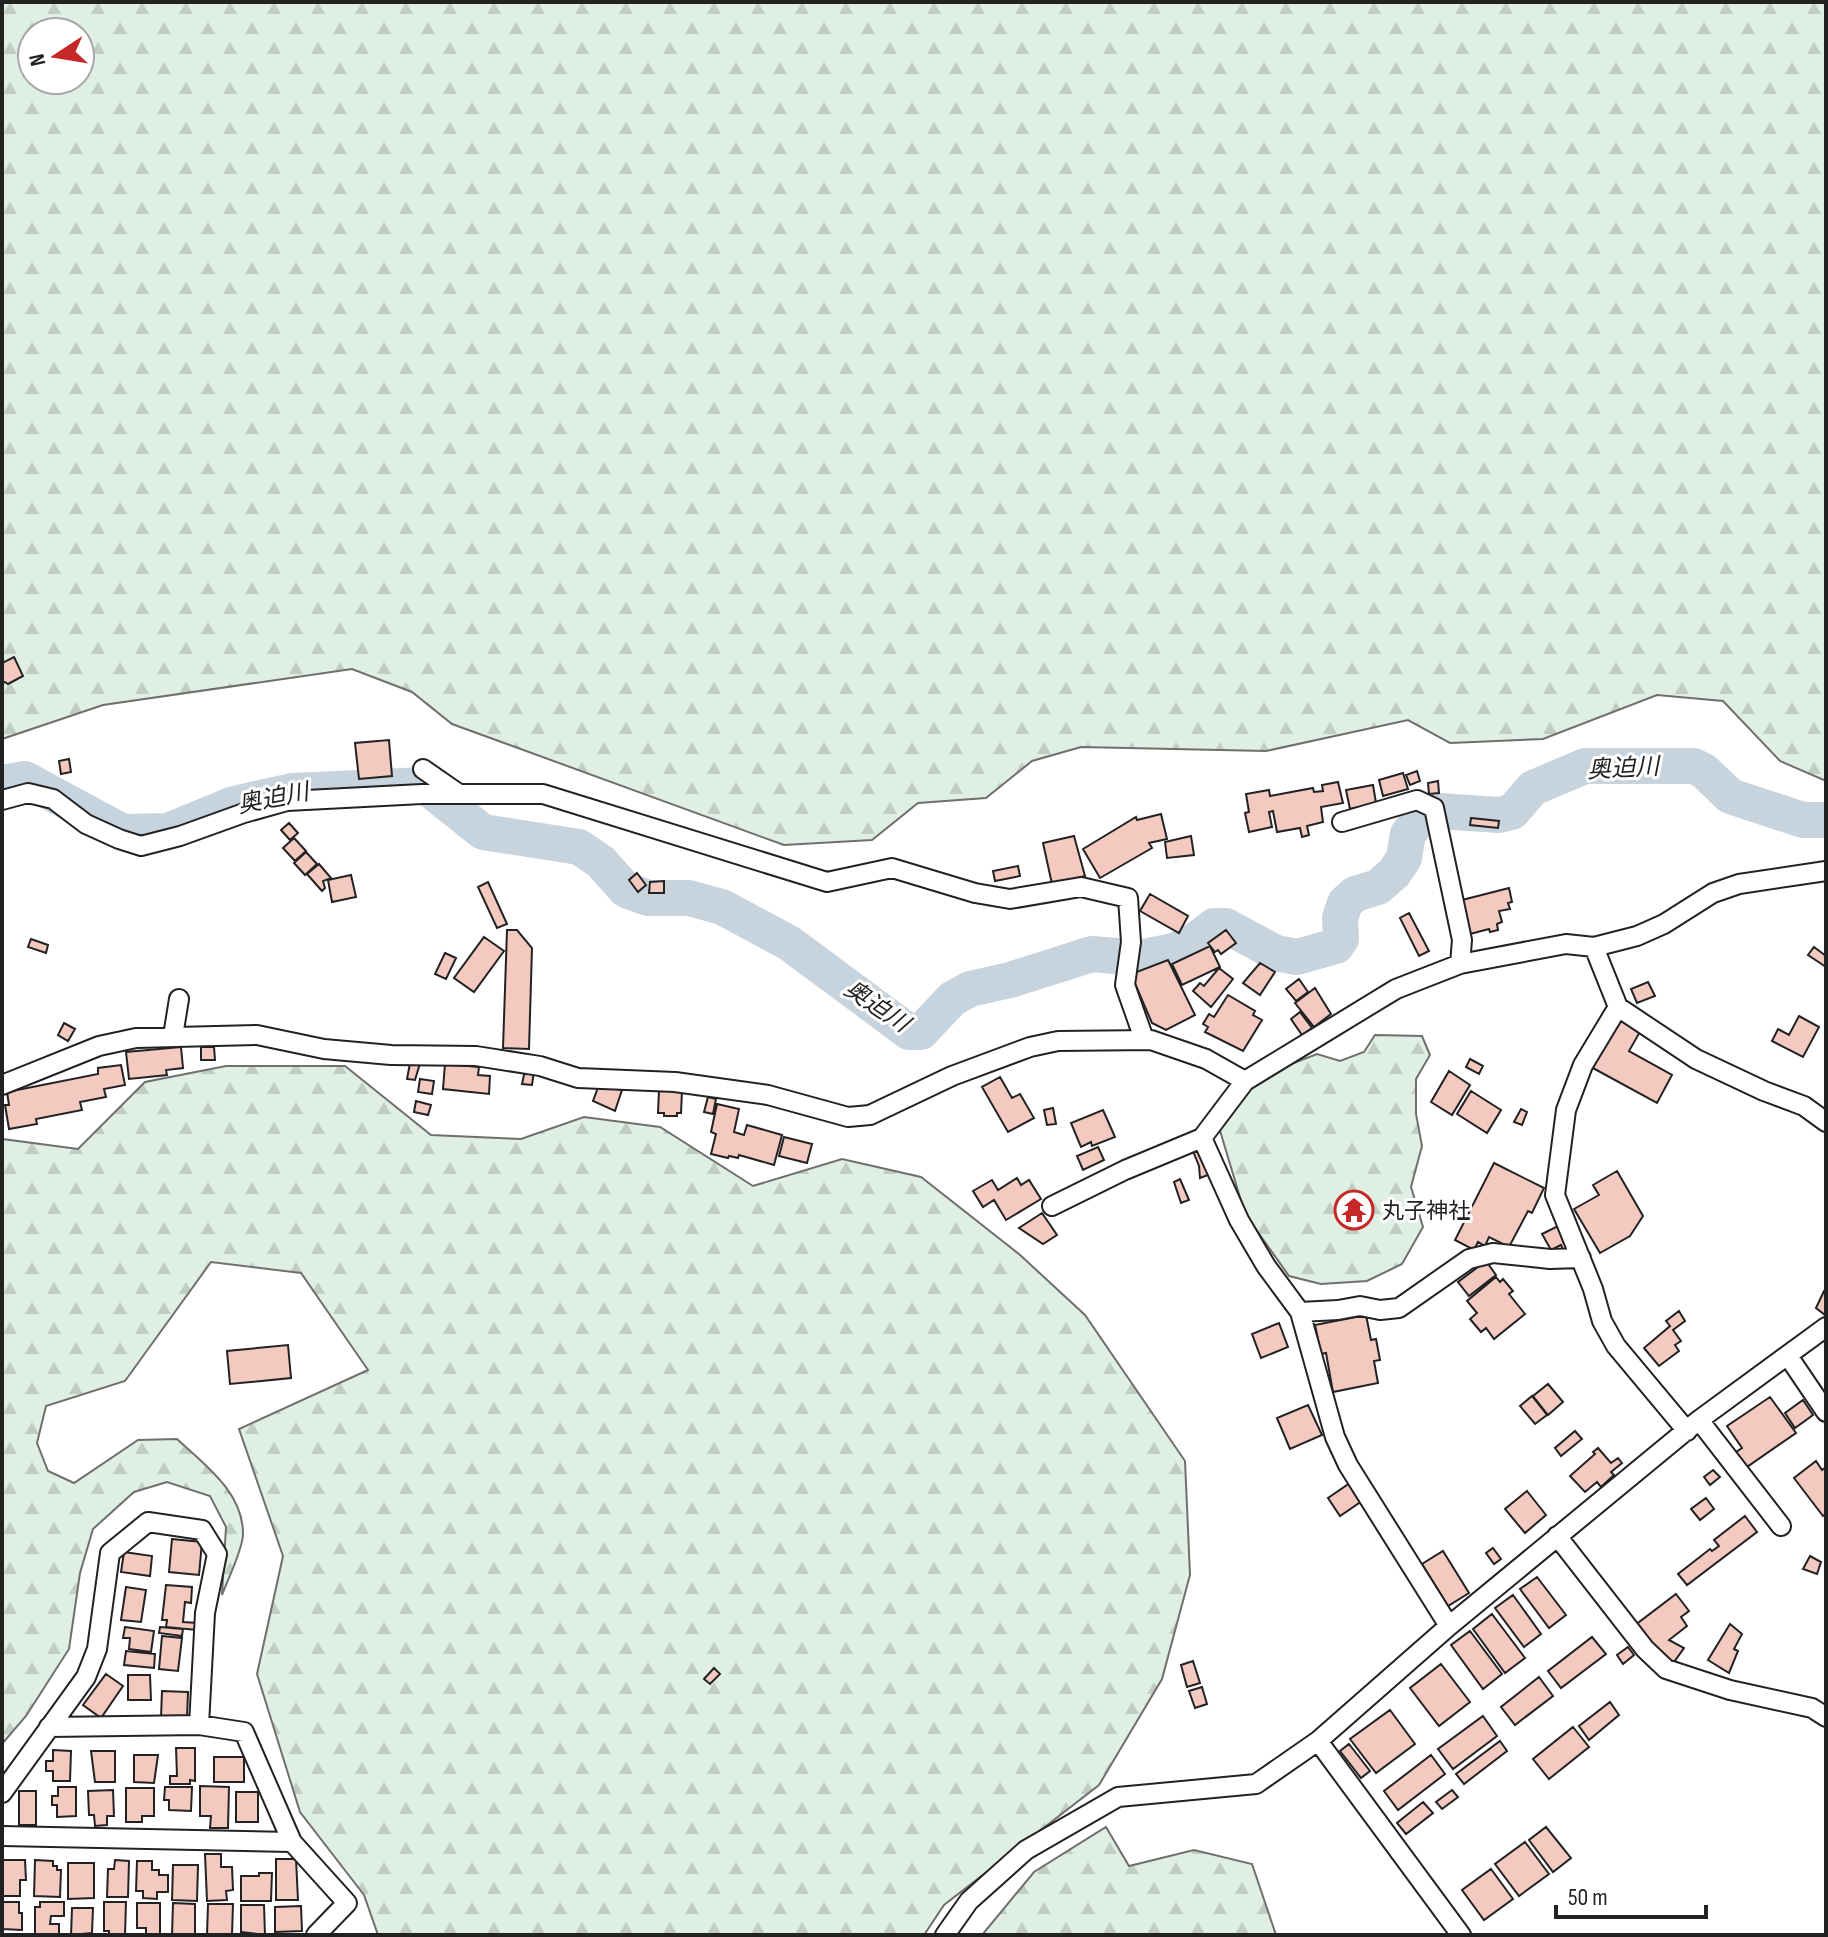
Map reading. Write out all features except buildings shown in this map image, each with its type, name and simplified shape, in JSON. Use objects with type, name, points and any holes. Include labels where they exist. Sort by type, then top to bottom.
[{"type":"street","points":[[423,769],[459,794]]},
{"type":"street","points":[[2,800],[28,793],[53,799],[86,824],[141,846],[287,801],[543,794],[827,882],[892,868],[975,893],[1010,899],[1081,887],[1128,898],[1131,942],[1125,985],[1144,1039]]},
{"type":"street","points":[[1342,822],[1417,800],[1434,808],[1462,940],[1460,964]]},
{"type":"street","points":[[1052,1206],[1125,1170],[1202,1138],[1245,1081],[1396,989],[1460,964],[1566,944],[1594,947],[1637,936],[1664,924],[1713,893],[1739,884],[1826,871]]},
{"type":"street","points":[[1594,947],[1618,1007],[1696,1059],[1804,1106],[1826,1122]]},
{"type":"street","points":[[173,1036],[179,999]]},
{"type":"street","points":[[1618,1007],[1583,1065],[1566,1110],[1555,1195],[1602,1321],[1616,1346],[1693,1426],[1781,1526]]},
{"type":"street","points":[[2,1085],[99,1046],[136,1038],[257,1035],[324,1049],[391,1055],[476,1056],[540,1066],[578,1078],[675,1082],[768,1095],[848,1117],[870,1115],[952,1076],[1030,1047],[1058,1041],[1144,1039],[1206,1059],[1245,1081]]},
{"type":"street","points":[[1202,1138],[1239,1220],[1266,1266],[1300,1312],[1335,1437],[1348,1465],[1449,1626]]},
{"type":"street","points":[[1300,1312],[1360,1306],[1380,1310],[1399,1308],[1469,1259],[1493,1253],[1550,1259],[1581,1258]]},
{"type":"street","points":[[945,1935],[969,1901],[1026,1850],[1118,1797],[1256,1784],[1318,1741],[1449,1626],[1693,1426],[1826,1327]]},
{"type":"street","points":[[1788,1356],[1826,1412]]},
{"type":"street","points":[[2,1793],[86,1677],[97,1649],[110,1553],[148,1522],[202,1530],[217,1554],[205,1613],[199,1725]]},
{"type":"street","points":[[1557,1536],[1645,1649],[1666,1669],[1730,1690],[1812,1708],[1826,1717]]},
{"type":"street","points":[[49,1727],[199,1725],[244,1732],[292,1842],[347,1903],[316,1935]]},
{"type":"street","points":[[1318,1741],[1461,1935]]},
{"type":"street","points":[[2,1836],[292,1842]]},
{"type":"green space","points":[[2,2],[1826,2],[1826,781],[1780,761],[1723,701],[1657,695],[1543,739],[1450,743],[1408,720],[1266,751],[1081,747],[1032,761],[986,798],[918,803],[872,840],[784,845],[452,724],[412,692],[352,669],[103,705],[2,739]]},
{"type":"green space","points":[[1375,1035],[1422,1036],[1430,1055],[1416,1079],[1416,1114],[1422,1146],[1411,1187],[1423,1227],[1402,1264],[1367,1281],[1321,1284],[1289,1276],[1245,1214],[1218,1124],[1241,1090],[1278,1069],[1317,1054],[1340,1061],[1364,1052]]},
{"type":"green space","points":[[226,1066],[345,1066],[431,1135],[521,1139],[584,1117],[660,1127],[753,1186],[842,1159],[921,1177],[1019,1254],[1085,1315],[1185,1461],[1190,1575],[1162,1679],[1099,1785],[944,1905],[924,1935],[378,1935],[364,1895],[300,1812],[257,1674],[283,1556],[239,1429],[368,1370],[301,1273],[211,1262],[125,1381],[46,1406],[37,1443],[48,1471],[74,1483],[138,1440],[177,1439],[221,1481],[242,1520],[240,1549],[222,1595],[226,1527],[210,1496],[167,1482],[134,1492],[93,1529],[80,1573],[69,1649],[26,1716],[2,1744],[2,1139],[78,1149],[145,1082]]},
{"type":"green space","points":[[1106,1827],[1129,1866],[1194,1850],[1252,1864],[1276,1935],[982,1935],[1034,1872]]},
{"type":"waterway","name":"奥迫川","points":[[2,783],[25,779],[123,832],[168,831],[234,804],[292,791],[424,785],[483,832],[579,847],[601,862],[626,890],[648,898],[689,898],[722,907],[789,943],[909,1032],[921,1032],[952,999],[970,989],[1092,954],[1139,958],[1174,951],[1214,926],[1226,926],[1276,953],[1297,957],[1336,946],[1341,939],[1340,918],[1345,903],[1355,894],[1378,887],[1394,873],[1404,858],[1408,834],[1418,821],[1439,811],[1499,815],[1512,812],[1533,788],[1585,766],[1694,766],[1704,771],[1730,796],[1803,820],[1826,820]]},
{"type":"place","name":"丸子神社","points":[[1354,1210]]}]
